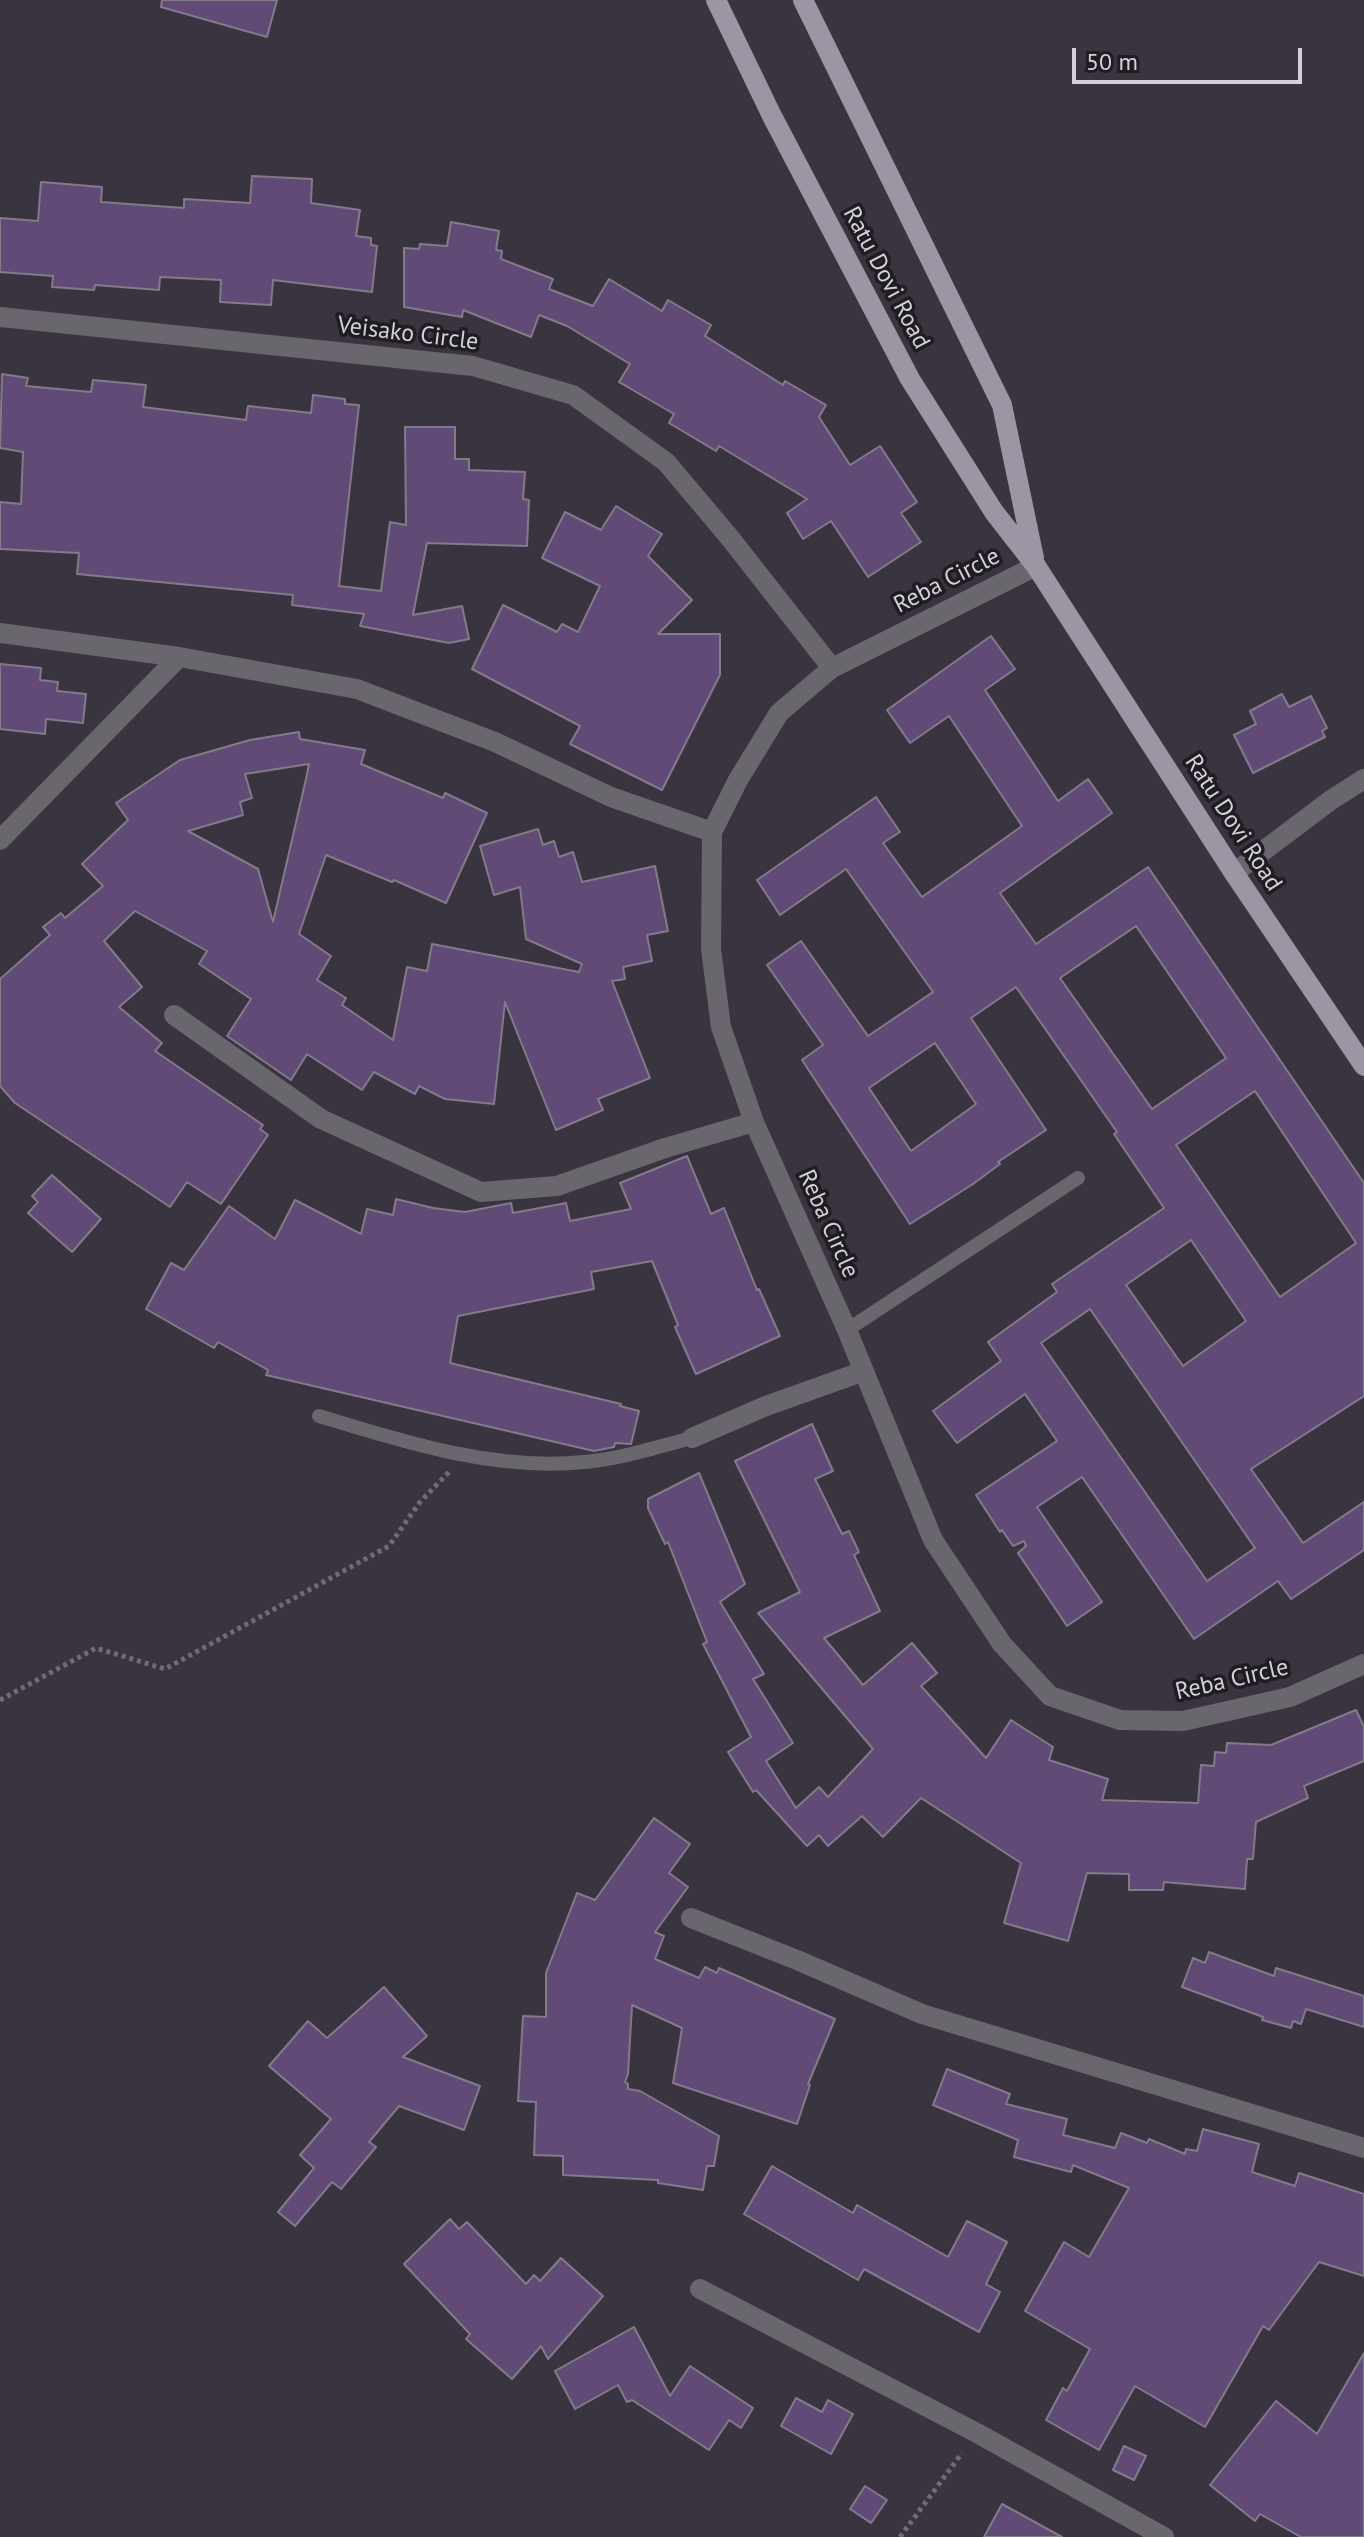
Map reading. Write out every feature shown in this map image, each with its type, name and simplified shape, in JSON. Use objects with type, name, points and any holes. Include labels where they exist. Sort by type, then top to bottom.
[{"type":"main road","name":"Ratu Dovi Road","points":[[716,0],[772,116],[910,379],[994,512],[1036,566],[1234,873],[1364,1066]]},
{"type":"main road","name":"Ratu Dovi Road","points":[[803,0],[1002,405],[1036,566]]},
{"type":"street","name":"Veisako Circle","points":[[0,317],[473,366],[573,395],[666,462],[832,668]]},
{"type":"street","name":"Reba Circle","points":[[1036,566],[832,668],[779,713],[738,780],[712,832],[711,949],[721,1027],[754,1122],[847,1330],[933,1540],[1002,1644],[1050,1696],[1120,1720],[1183,1721],[1290,1697],[1364,1664]]},
{"type":"street","points":[[0,633],[179,657],[357,689],[495,742],[611,797],[712,832]]},
{"type":"street","points":[[0,840],[179,657]]},
{"type":"street","points":[[1234,873],[1364,779]]},
{"type":"street","points":[[174,1015],[321,1119],[481,1192],[557,1186],[665,1148],[754,1122]]},
{"type":"street","points":[[692,1438],[766,1406],[864,1371]]},
{"type":"street","points":[[691,1918],[922,2014],[1364,2148]]},
{"type":"street","points":[[700,2289],[977,2433],[1164,2537]]},
{"type":"lane","points":[[847,1330],[1078,1178]]},
{"type":"lane","points":[[319,1416],[392,1438],[507,1463],[584,1462],[692,1438]]},
{"type":"path","points":[[0,1700],[96,1648],[165,1669],[389,1546],[420,1502],[467,1454]]},
{"type":"path","points":[[900,2537],[977,2433]]},
{"type":"building","points":[[162,0],[277,0],[267,37],[161,7]]},
{"type":"building","points":[[252,176],[312,179],[311,203],[360,210],[356,236],[371,238],[371,245],[377,246],[372,292],[273,280],[271,305],[220,302],[221,280],[160,277],[159,290],[95,285],[94,290],[52,287],[53,276],[0,272],[0,218],[38,221],[41,182],[102,187],[101,202],[184,208],[184,199],[250,203]]},
{"type":"building","points":[[451,222],[499,231],[496,250],[502,251],[501,259],[553,279],[549,289],[593,306],[609,279],[662,311],[668,300],[711,325],[705,336],[783,385],[785,381],[826,405],[819,417],[850,465],[880,446],[917,502],[901,513],[921,542],[868,577],[831,521],[803,539],[787,513],[807,499],[719,446],[716,451],[669,423],[674,414],[619,382],[630,364],[567,326],[539,315],[531,337],[463,310],[462,317],[404,307],[404,248],[419,249],[420,244],[447,246]]},
{"type":"building","points":[[2,374],[28,378],[26,386],[91,392],[93,380],[146,385],[143,407],[246,420],[248,406],[311,413],[313,395],[345,399],[345,404],[359,405],[339,586],[381,591],[390,522],[406,525],[405,427],[455,427],[455,459],[469,459],[469,470],[525,472],[523,499],[529,500],[527,546],[427,543],[413,615],[462,606],[469,639],[449,643],[360,626],[364,614],[292,605],[293,595],[77,574],[79,553],[0,549],[0,502],[21,504],[23,452],[0,448]]},
{"type":"building","points":[[616,506],[662,534],[648,556],[692,600],[658,634],[720,634],[720,675],[662,790],[570,744],[580,726],[472,669],[503,605],[557,632],[562,624],[578,632],[600,586],[542,558],[565,512],[601,530]]},
{"type":"building","points":[[991,636],[1015,669],[985,690],[1058,801],[1088,779],[1112,813],[1000,893],[1036,944],[1148,867],[1364,1183],[1364,1396],[1251,1469],[1303,1543],[1364,1502],[1364,1550],[1291,1599],[1278,1581],[1194,1639],[1082,1477],[1037,1507],[1102,1602],[1067,1626],[1018,1553],[1026,1546],[1024,1541],[1013,1546],[976,1495],[1057,1441],[1025,1394],[957,1443],[933,1411],[1001,1361],[988,1342],[1057,1292],[1052,1284],[1164,1208],[1114,1134],[1117,1132],[1016,987],[971,1018],[1046,1130],[998,1162],[1000,1164],[973,1184],[910,1224],[802,1060],[823,1045],[767,965],[801,941],[868,1036],[933,992],[846,869],[780,915],[757,880],[876,797],[900,832],[883,843],[922,897],[1022,826],[949,716],[910,743],[887,710]],"holes":[[[1136,926],[1226,1058],[1152,1109],[1060,978]],[[935,1043],[976,1104],[911,1151],[869,1088]],[[1255,1091],[1356,1243],[1280,1297],[1176,1145]],[[1191,1240],[1246,1321],[1183,1366],[1126,1285]],[[1090,1309],[1255,1548],[1207,1581],[1041,1343]]]},
{"type":"building","points":[[0,664],[41,668],[40,680],[58,682],[57,691],[86,694],[83,723],[46,719],[45,734],[0,729]]},
{"type":"building","points":[[1282,694],[1289,707],[1311,696],[1327,728],[1322,731],[1325,737],[1253,773],[1234,735],[1256,724],[1250,711]]},
{"type":"building","points":[[299,732],[300,739],[365,750],[361,764],[443,798],[445,793],[487,813],[446,903],[326,855],[299,934],[331,956],[317,980],[346,998],[342,1005],[393,1040],[407,967],[427,971],[432,944],[579,972],[582,964],[526,939],[520,887],[494,895],[480,846],[538,829],[543,845],[554,841],[559,857],[573,852],[582,882],[655,866],[668,931],[647,935],[652,961],[623,967],[625,979],[612,981],[650,1078],[598,1099],[603,1110],[556,1130],[505,1002],[494,1104],[445,1099],[419,1086],[415,1094],[374,1072],[362,1090],[307,1054],[291,1080],[227,1036],[251,999],[199,964],[207,951],[135,911],[104,941],[142,987],[119,1007],[162,1043],[155,1051],[263,1125],[260,1129],[268,1135],[221,1204],[187,1182],[170,1207],[15,1103],[0,1086],[0,979],[50,935],[43,927],[61,913],[65,918],[103,886],[82,864],[128,820],[116,803],[180,760],[250,740]],"holes":[[[309,764],[273,922],[258,869],[188,831],[243,815],[240,802],[252,798],[245,774]]]},
{"type":"building","points":[[687,1156],[711,1214],[724,1208],[757,1290],[780,1336],[696,1374],[675,1327],[678,1325],[652,1261],[591,1272],[594,1289],[458,1316],[450,1363],[639,1411],[631,1444],[615,1443],[614,1447],[594,1451],[266,1375],[268,1370],[218,1342],[214,1348],[146,1309],[171,1263],[184,1270],[229,1206],[275,1239],[295,1200],[361,1234],[367,1209],[393,1215],[396,1199],[465,1212],[511,1203],[513,1213],[566,1203],[570,1221],[631,1209],[620,1183]]},
{"type":"building","points":[[52,1175],[101,1219],[72,1252],[28,1213],[38,1202],[32,1196]]},
{"type":"building","points":[[812,1424],[833,1471],[815,1479],[842,1534],[849,1531],[859,1552],[854,1555],[880,1611],[824,1638],[863,1685],[912,1643],[937,1673],[921,1686],[986,1758],[1011,1720],[1053,1747],[1049,1760],[1108,1779],[1102,1800],[1198,1803],[1201,1765],[1214,1766],[1215,1752],[1226,1753],[1227,1743],[1271,1745],[1356,1710],[1364,1727],[1364,1761],[1304,1786],[1308,1798],[1256,1822],[1253,1859],[1247,1859],[1245,1889],[1164,1882],[1163,1890],[1129,1890],[1129,1874],[1087,1873],[1068,1941],[1004,1923],[1021,1863],[921,1798],[883,1837],[862,1816],[828,1846],[819,1835],[807,1846],[756,1790],[753,1792],[728,1752],[751,1737],[703,1644],[707,1642],[668,1542],[665,1544],[648,1508],[648,1499],[699,1473],[745,1584],[720,1602],[764,1674],[753,1679],[793,1743],[766,1761],[796,1808],[819,1787],[828,1797],[873,1749],[758,1613],[800,1592],[735,1461]]},
{"type":"building","points":[[654,1818],[690,1844],[669,1873],[688,1887],[655,1932],[664,1936],[655,1959],[699,1978],[705,1967],[717,1973],[719,1968],[835,2019],[808,2084],[797,2124],[673,2083],[682,2028],[632,2005],[625,2082],[628,2089],[640,2091],[719,2136],[714,2166],[707,2166],[703,2190],[658,2183],[658,2180],[563,2175],[563,2156],[534,2155],[536,2102],[518,2101],[523,2016],[546,2017],[546,1973],[577,1893],[595,1900]]},
{"type":"building","points":[[1209,1952],[1274,1976],[1276,1968],[1364,1996],[1364,2027],[1306,2009],[1301,2024],[1293,2021],[1291,2028],[1262,2020],[1263,2017],[1182,1987],[1193,1958],[1205,1963]]},
{"type":"building","points":[[384,1987],[427,2036],[403,2057],[480,2086],[464,2130],[399,2106],[369,2142],[376,2147],[341,2189],[332,2182],[295,2226],[278,2212],[314,2168],[300,2155],[331,2119],[269,2066],[308,2021],[327,2038]]},
{"type":"building","points":[[947,2069],[1010,2094],[1006,2104],[1067,2119],[1063,2135],[1115,2148],[1121,2133],[1147,2143],[1149,2139],[1185,2154],[1186,2149],[1197,2151],[1203,2129],[1259,2144],[1252,2172],[1295,2186],[1299,2173],[1364,2194],[1364,2276],[1319,2262],[1269,2330],[1263,2326],[1205,2427],[1135,2386],[1099,2450],[1046,2420],[1063,2388],[1067,2391],[1090,2349],[1025,2311],[1064,2242],[1089,2257],[1129,2188],[1073,2165],[1071,2172],[1014,2157],[1018,2140],[933,2105]]},
{"type":"building","points":[[772,2166],[853,2213],[857,2205],[948,2257],[967,2221],[1007,2242],[986,2284],[1000,2292],[979,2332],[864,2269],[858,2280],[744,2214]]},
{"type":"building","points":[[450,2219],[459,2229],[467,2222],[526,2284],[534,2275],[540,2281],[561,2258],[603,2296],[548,2359],[541,2346],[512,2379],[466,2339],[470,2334],[404,2264]]},
{"type":"building","points":[[634,2327],[670,2396],[690,2366],[753,2408],[741,2428],[729,2420],[709,2450],[632,2400],[627,2402],[618,2385],[575,2409],[555,2371]]},
{"type":"building","points":[[1364,2353],[1364,2537],[1301,2537],[1260,2514],[1255,2521],[1210,2485],[1276,2401],[1317,2434]]},
{"type":"building","points":[[796,2398],[822,2412],[828,2400],[853,2414],[831,2454],[781,2426]]},
{"type":"building","points":[[1124,2446],[1146,2456],[1134,2480],[1113,2470]]},
{"type":"building","points":[[865,2486],[887,2500],[871,2523],[850,2509]]},
{"type":"building","points":[[1002,2504],[1062,2537],[984,2537]]}]
